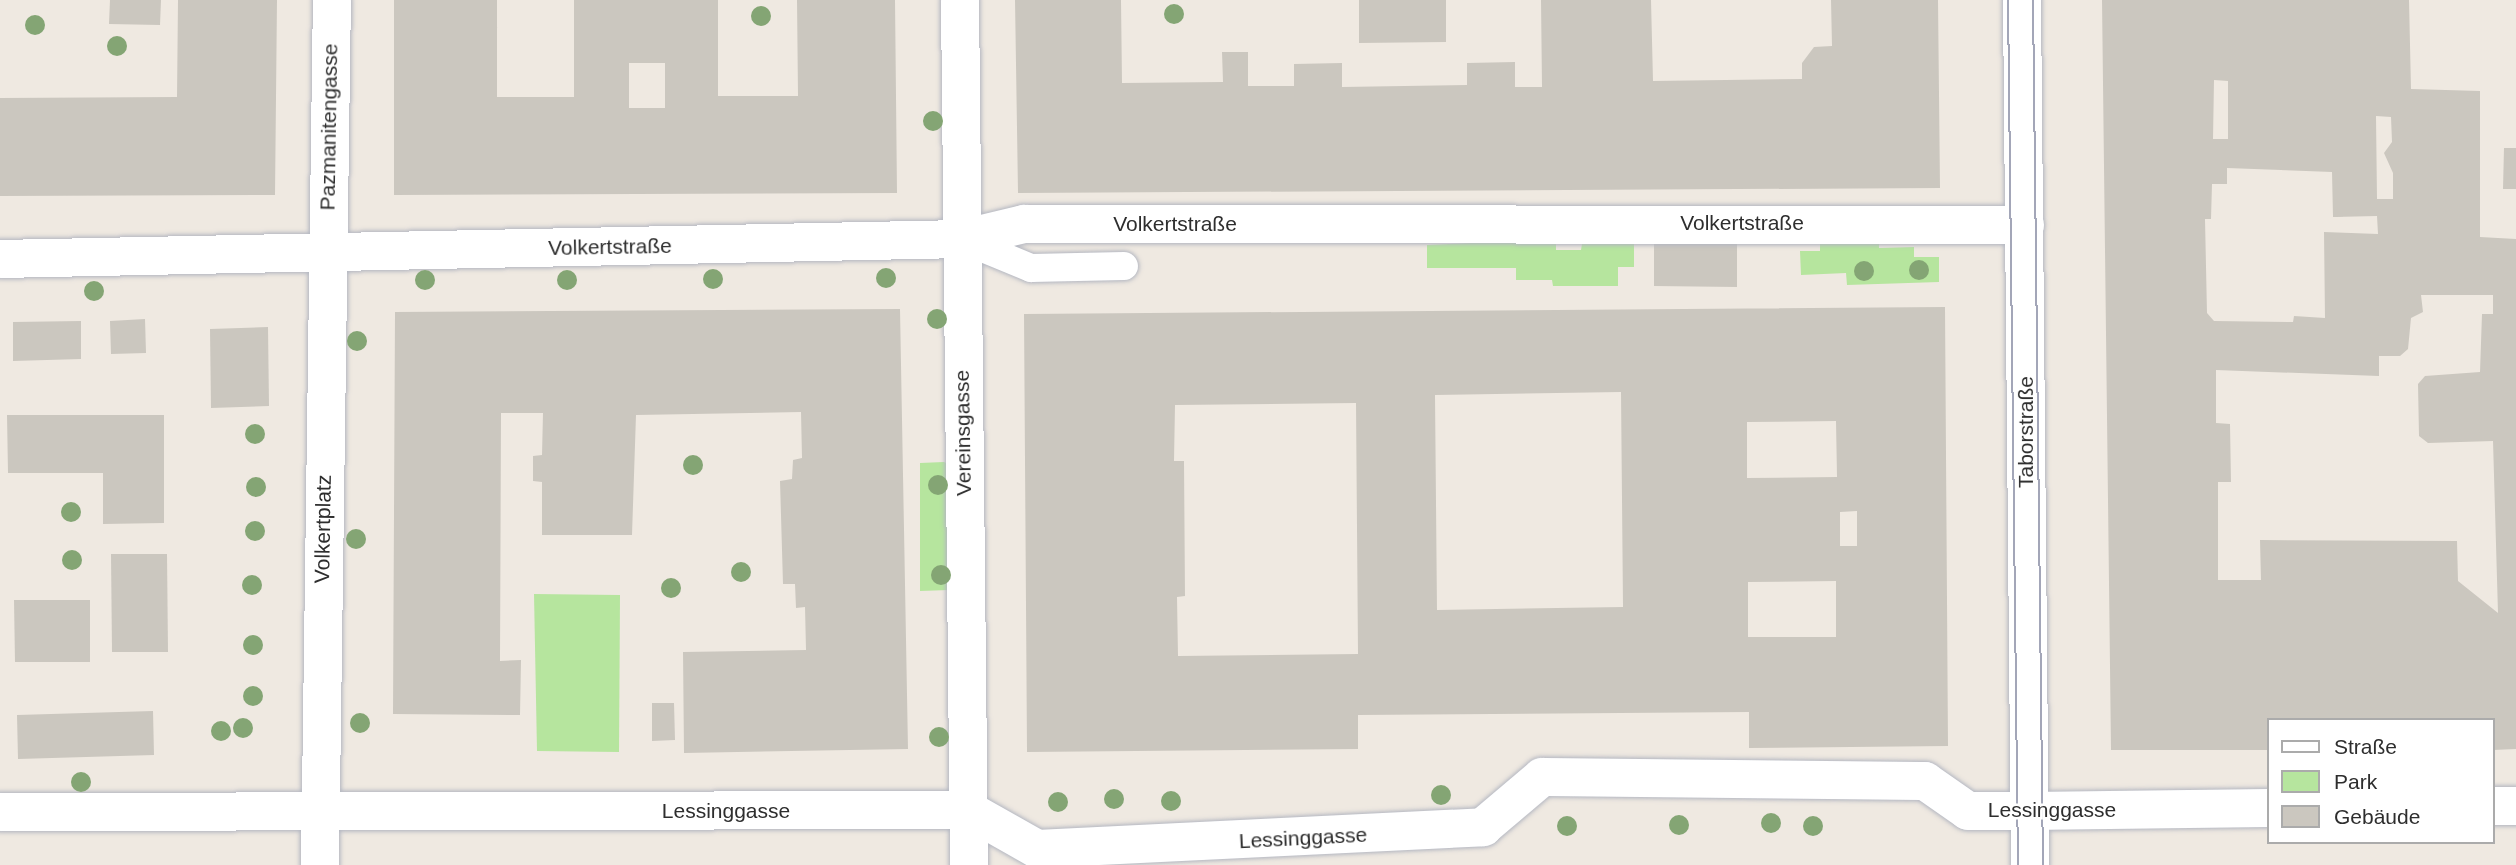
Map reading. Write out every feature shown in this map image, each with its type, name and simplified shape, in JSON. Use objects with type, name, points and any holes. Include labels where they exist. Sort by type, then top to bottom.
[{"type":"street","name":"Pazmanitengasse","points":[[327,253],[332,0]]},
{"type":"street","name":"Vereinsgasse","points":[[960,0],[969,865]]},
{"type":"street","name":"Taborstraße","points":[[2022,0],[2031,865]]},
{"type":"street","name":"Volkertstraße","points":[[327,253],[961,239],[1024,224],[2025,225]]},
{"type":"street","points":[[0,259],[327,253]]},
{"type":"street","name":"Volkertplatz","points":[[320,812],[327,253]]},
{"type":"street","name":"Lessinggasse","points":[[320,812],[968,810],[1037,849],[1483,827],[1542,777],[1925,781],[1968,811],[2268,808]]},
{"type":"street","points":[[2495,806],[2516,806]]},
{"type":"street","points":[[0,811],[320,812],[320,865]]},
{"type":"lane","points":[[961,239],[1031,268],[1124,266]]},
{"type":"green space","points":[[1879,238],[1879,248],[1914,247],[1914,257],[1939,257],[1939,282],[1847,285],[1846,273],[1801,275],[1800,251],[1820,251],[1820,239]]},
{"type":"green space","points":[[1556,239],[1556,250],[1581,250],[1582,244],[1634,243],[1634,267],[1618,267],[1618,286],[1553,286],[1552,280],[1516,280],[1516,268],[1427,268],[1427,245]]},
{"type":"green space","points":[[944,462],[951,465],[949,590],[920,591],[920,463]]},
{"type":"green space","points":[[534,594],[620,595],[619,752],[537,751]]},
{"type":"building","points":[[110,0],[161,0],[160,25],[109,24]]},
{"type":"building","points":[[178,0],[277,0],[275,195],[0,196],[0,98],[177,97]]},
{"type":"building","points":[[394,0],[497,0],[497,97],[574,97],[574,0],[718,0],[718,96],[798,96],[797,0],[895,0],[897,193],[394,195]],"holes":[[[629,63],[665,63],[665,108],[629,108]]]},
{"type":"building","points":[[1015,0],[1121,0],[1122,83],[1223,82],[1222,52],[1248,52],[1248,86],[1294,86],[1294,64],[1342,63],[1342,87],[1467,85],[1467,63],[1515,62],[1515,87],[1542,87],[1541,0],[1651,0],[1653,81],[1802,79],[1802,63],[1814,47],[1832,46],[1831,0],[1938,0],[1940,188],[1018,193]]},
{"type":"building","points":[[1359,0],[1446,0],[1446,42],[1359,43]]},
{"type":"building","points":[[2102,0],[2409,0],[2411,89],[2480,91],[2480,237],[2516,239],[2516,749],[2495,750],[2495,718],[2268,718],[2268,750],[2111,750]],"holes":[[[2214,80],[2228,81],[2228,139],[2213,139]],[[2376,116],[2391,117],[2392,142],[2384,153],[2393,173],[2393,199],[2377,199]],[[2227,168],[2332,172],[2333,217],[2377,216],[2378,234],[2324,232],[2325,318],[2294,316],[2293,322],[2214,321],[2207,313],[2205,219],[2211,219],[2212,184],[2227,184]],[[2421,295],[2493,295],[2493,314],[2482,314],[2480,372],[2425,376],[2418,384],[2419,436],[2428,443],[2493,441],[2498,613],[2458,581],[2457,541],[2260,540],[2261,580],[2218,580],[2218,482],[2231,482],[2230,424],[2216,423],[2216,370],[2379,376],[2379,356],[2400,356],[2408,349],[2411,318],[2423,312]]]},
{"type":"building","points":[[2504,148],[2516,148],[2516,189],[2503,189]]},
{"type":"building","points":[[1737,240],[1737,287],[1654,286],[1654,241]]},
{"type":"building","points":[[1945,307],[1948,746],[1749,748],[1749,712],[1358,715],[1358,749],[1027,752],[1024,314]],"holes":[[[1621,392],[1623,607],[1437,610],[1435,395]],[[1356,403],[1358,654],[1178,656],[1177,597],[1185,596],[1184,461],[1174,461],[1175,405]],[[1836,421],[1837,477],[1747,478],[1747,422]],[[1857,511],[1857,546],[1840,546],[1840,512]],[[1836,581],[1836,637],[1748,637],[1748,582]]]},
{"type":"building","points":[[900,309],[908,749],[684,753],[683,652],[806,650],[805,607],[796,608],[795,584],[783,584],[780,481],[792,479],[793,460],[802,458],[801,412],[636,415],[632,535],[542,535],[542,482],[533,481],[533,456],[542,455],[543,413],[501,413],[500,661],[521,660],[520,715],[393,714],[395,312]]},
{"type":"building","points":[[145,319],[146,353],[111,354],[110,321]]},
{"type":"building","points":[[81,321],[81,359],[13,361],[13,322]]},
{"type":"building","points":[[268,327],[269,406],[211,408],[210,329]]},
{"type":"building","points":[[7,415],[164,415],[164,523],[103,524],[103,473],[8,473]]},
{"type":"building","points":[[111,554],[167,554],[168,652],[112,652]]},
{"type":"building","points":[[14,600],[90,600],[90,662],[15,662]]},
{"type":"building","points":[[652,703],[674,703],[675,740],[652,741]]},
{"type":"building","points":[[153,711],[154,755],[18,759],[17,715]]},
{"type":"tram line","points":[[2008,0],[2018,865]]},
{"type":"tram line","points":[[2033,0],[2043,865]]}]
